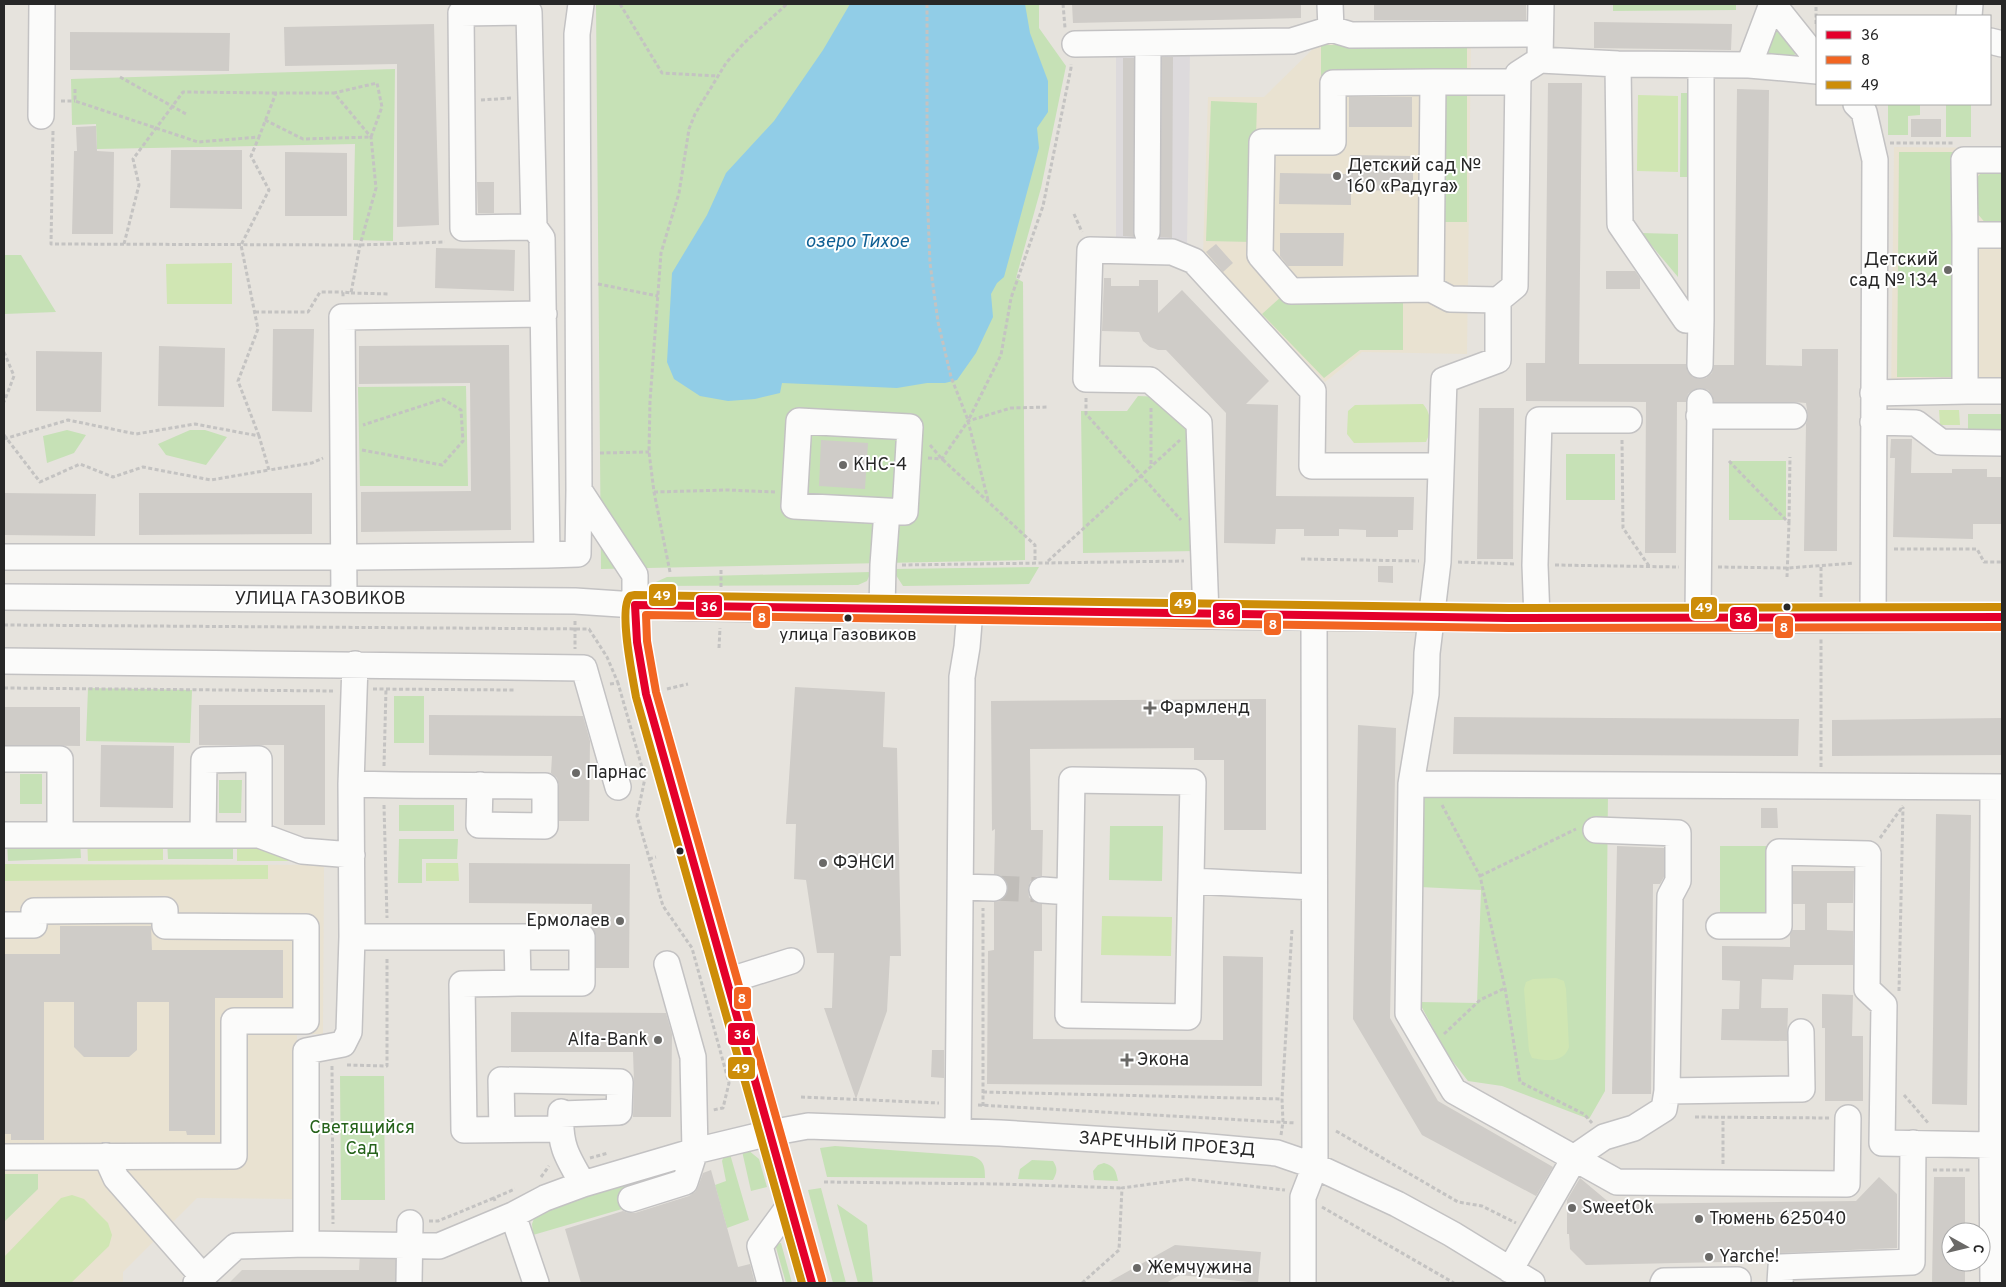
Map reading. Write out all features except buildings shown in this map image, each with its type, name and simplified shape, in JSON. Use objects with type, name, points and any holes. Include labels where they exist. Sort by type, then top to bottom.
[{"type":"main road","name":"УЛИЦА ГАЗОВИКОВ","points":[[635,605],[720,608],[970,610],[1430,618],[2002,618]]},
{"type":"main road","points":[[635,605],[638,642],[646,694],[812,1283]]},
{"type":"street","points":[[42,4],[49,116]]},
{"type":"street","points":[[4,557],[344,557],[578,554],[577,34],[581,4]]},
{"type":"street","points":[[1330,4],[1331,29]]},
{"type":"street","points":[[1540,60],[1541,4]]},
{"type":"street","points":[[1772,4],[1816,58]]},
{"type":"street","points":[[1749,65],[1772,4]]},
{"type":"street","points":[[534,227],[463,228],[461,13],[529,12],[534,227],[542,238],[547,555]]},
{"type":"street","points":[[1070,45],[1292,41],[1331,29],[1351,35],[1540,34]]},
{"type":"street","points":[[1147,232],[1148,44]]},
{"type":"street","points":[[1518,82],[1333,83],[1333,142],[1262,142],[1260,255],[1290,291],[1431,289],[1450,299],[1498,300],[1515,286],[1518,82],[1518,74],[1540,60],[1618,64],[1749,65],[1816,71]]},
{"type":"street","points":[[1618,64],[1620,224],[1686,320],[1701,320]]},
{"type":"street","points":[[1700,365],[1701,64]]},
{"type":"street","points":[[1431,289],[1433,82]]},
{"type":"street","points":[[1857,105],[1864,112],[1875,160],[1873,619]]},
{"type":"street","points":[[1966,391],[1964,160],[2002,160]]},
{"type":"street","points":[[1964,235],[2002,235]]},
{"type":"street","points":[[1206,615],[1199,423],[1150,380],[1086,379],[1090,250],[1172,252],[1194,261],[1313,391],[1312,466],[1440,466]]},
{"type":"street","points":[[1498,300],[1498,360],[1444,380],[1438,562],[1430,618],[1426,694],[1411,784],[1408,1013],[1454,1091],[1618,1182],[1847,1184],[1848,1118]]},
{"type":"street","points":[[344,598],[342,304],[544,314]]},
{"type":"street","points":[[1873,393],[2002,391]]},
{"type":"street","points":[[1698,619],[1700,409],[1794,416]]},
{"type":"street","points":[[1537,619],[1535,565],[1539,420],[1625,420]]},
{"type":"street","points":[[799,421],[910,427],[905,512],[888,511],[794,506],[799,421]]},
{"type":"street","points":[[1873,422],[1916,422],[1941,442],[2002,443]]},
{"type":"street","points":[[579,490],[635,575],[635,605]]},
{"type":"street","points":[[882,609],[883,565],[888,511]]},
{"type":"street","name":"УЛИЦА ГАЗОВИКОВ","points":[[4,597],[344,598],[575,601],[635,605]]},
{"type":"street","points":[[958,1131],[962,677],[970,610]]},
{"type":"street","points":[[1303,1283],[1303,1197],[1315,1166],[1314,616]]},
{"type":"street","points":[[4,661],[584,668],[618,787]]},
{"type":"street","points":[[306,1051],[343,1044],[349,1032],[352,937],[351,784],[355,664]]},
{"type":"street","points":[[4,759],[60,759],[60,835]]},
{"type":"street","points":[[203,835],[204,760],[259,759],[259,835]]},
{"type":"street","points":[[1072,780],[1193,782],[1188,1017],[1068,1015],[1070,892],[1072,780]]},
{"type":"street","points":[[351,784],[383,786],[480,785]]},
{"type":"street","points":[[1411,784],[1821,785],[1903,796],[1998,787],[1992,1145],[1994,1283]]},
{"type":"street","points":[[1510,1270],[1575,1157],[1604,1136],[1634,1128],[1664,1109],[1667,1091],[1670,896],[1678,881],[1678,832],[1587,829]]},
{"type":"street","points":[[4,835],[259,835],[302,851],[352,855]]},
{"type":"street","points":[[1719,926],[1779,926],[1779,852],[1868,854],[1867,988],[1884,1005],[1882,1144],[1992,1145]]},
{"type":"street","points":[[1191,881],[1314,887]]},
{"type":"street","points":[[960,887],[994,888]]},
{"type":"street","points":[[1042,890],[1070,892]]},
{"type":"street","points":[[4,925],[34,925],[34,911],[165,910],[165,926],[306,927],[306,1244]]},
{"type":"street","points":[[352,937],[582,938],[582,983],[462,984],[464,1130],[502,1129],[619,1112],[620,1082],[501,1080],[502,1129]]},
{"type":"street","points":[[517,937],[518,983]]},
{"type":"street","points":[[727,981],[791,961]]},
{"type":"street","points":[[631,1199],[685,1182],[695,1151],[696,1117],[693,1057],[667,964]]},
{"type":"street","points":[[4,1157],[234,1156],[234,1021],[306,1021]]},
{"type":"street","points":[[1667,1091],[1802,1089],[1801,1032]]},
{"type":"street","points":[[560,1081],[560,1121],[567,1158],[583,1184]]},
{"type":"street","name":"ЗАРЕЧНЫЙ ПРОЕЗД","points":[[199,1280],[236,1246],[306,1244],[410,1234],[439,1246],[507,1218],[545,1198],[583,1184],[695,1151],[808,1126],[958,1131],[1188,1145],[1277,1154],[1315,1166],[1397,1204],[1452,1234],[1532,1283]]},
{"type":"street","points":[[1780,1283],[1781,1267],[1912,1262],[1913,1143]]},
{"type":"street","points":[[106,1156],[116,1178],[199,1280]]},
{"type":"street","points":[[770,1283],[760,1246],[790,1205]]},
{"type":"street","points":[[507,1218],[536,1283]]},
{"type":"street","points":[[409,1283],[410,1234]]},
{"type":"street","points":[[1663,1283],[1664,1281],[1738,1280]]},
{"type":"path","points":[[620,4],[662,73],[718,76]]},
{"type":"path","points":[[670,572],[654,492],[649,452],[650,401],[661,253],[679,193],[689,129],[695,114],[726,62],[787,4]]},
{"type":"path","points":[[927,4],[927,190],[930,263],[938,322],[951,377],[968,421],[988,502]]},
{"type":"path","points":[[942,459],[968,421],[1001,355],[1011,298],[1042,206],[1071,68],[1070,45],[1063,4]]},
{"type":"path","points":[[120,77],[186,114]]},
{"type":"path","points":[[124,244],[139,185],[133,159],[183,92],[334,93],[378,83],[382,107],[371,137],[376,188],[360,245],[351,293],[342,304],[320,292],[308,312],[255,312]]},
{"type":"path","points":[[75,88],[75,101]]},
{"type":"path","points":[[269,470],[259,436],[238,381],[258,329],[241,245],[269,190],[251,156],[276,93]]},
{"type":"path","points":[[334,93],[371,137]]},
{"type":"path","points":[[462,100],[531,98]]},
{"type":"path","points":[[259,137],[198,142],[156,130],[75,101],[49,116],[52,244],[360,245],[445,242]]},
{"type":"path","points":[[265,120],[303,139],[371,137]]},
{"type":"path","points":[[1888,143],[1955,143]]},
{"type":"path","points":[[578,280],[658,296]]},
{"type":"path","points":[[4,352],[14,376],[4,402]]},
{"type":"path","points":[[1086,379],[1086,414],[1204,552]]},
{"type":"path","points":[[1150,380],[1151,467]]},
{"type":"path","points":[[259,436],[195,424],[136,434],[68,420],[5,437],[40,482],[80,464],[113,477],[143,467],[211,480],[312,464],[343,448],[356,448],[442,464],[463,440],[460,410],[442,399],[361,426]]},
{"type":"path","points":[[968,421],[1011,408],[1048,407]]},
{"type":"path","points":[[1625,420],[1623,528],[1649,567]]},
{"type":"path","points":[[1047,562],[1199,423]]},
{"type":"path","points":[[924,438],[942,459],[1035,545],[1035,562]]},
{"type":"path","points":[[578,453],[649,452]]},
{"type":"path","points":[[1787,577],[1790,457]]},
{"type":"path","points":[[927,458],[942,459]]},
{"type":"path","points":[[1729,461],[1789,523]]},
{"type":"path","points":[[654,492],[728,490],[783,493]]},
{"type":"path","points":[[1301,559],[1535,565],[1788,568],[1872,562],[1895,548],[1977,549],[1984,562],[2002,562]]},
{"type":"path","points":[[883,565],[1047,562],[1204,552]]},
{"type":"path","points":[[1821,565],[1821,785]]},
{"type":"path","points":[[4,625],[589,629],[607,657],[618,683],[644,778],[637,816],[663,906],[692,948],[729,1083],[723,1108],[707,1111],[696,1117]]},
{"type":"path","points":[[590,688],[618,683]]},
{"type":"path","points":[[4,688],[516,690]]},
{"type":"path","points":[[332,1065],[387,1066],[388,936],[383,786],[386,689]]},
{"type":"path","points":[[1411,784],[1438,798],[1480,876],[1505,988],[1520,1082],[1584,1114],[1604,1136]]},
{"type":"path","points":[[1868,854],[1903,796]]},
{"type":"path","points":[[1899,1000],[1903,796]]},
{"type":"path","points":[[1480,876],[1587,829]]},
{"type":"path","points":[[649,859],[656,857]]},
{"type":"path","points":[[824,1182],[1122,1188],[1187,1179],[1288,1190],[1277,1154],[1283,1122],[1282,1099],[1292,924]]},
{"type":"path","points":[[1429,1049],[1480,1000],[1505,988]]},
{"type":"path","points":[[1898,1087],[1930,1125]]},
{"type":"path","points":[[983,1092],[1282,1099]]},
{"type":"path","points":[[1695,1117],[1848,1118]]},
{"type":"path","points":[[1723,1117],[1723,1183]]},
{"type":"path","points":[[534,1180],[541,1177],[551,1164],[574,1155],[591,1158],[609,1153]]},
{"type":"path","points":[[507,1218],[494,1198],[518,1187]]},
{"type":"path","points":[[1082,1283],[1119,1250],[1122,1188]]},
{"type":"path","points":[[1303,1197],[1454,1283]]},
{"type":"shaded area","name":"Детский сад № 160 «Радуга»","points":[[1471,41],[1467,354],[1362,352],[1325,382],[1203,255],[1208,97],[1264,97],[1320,42]]},
{"type":"shaded area","points":[[1116,49],[1190,49],[1187,245],[1116,244]]},
{"type":"shaded area","name":"Детский сад № 134","points":[[1894,147],[2002,148],[2002,403],[1891,402]]},
{"type":"shaded area","points":[[4,864],[324,865],[323,1034],[297,1034],[295,1199],[197,1198],[123,1272],[123,1283],[4,1283]]},
{"type":"shaded area","points":[[417,1251],[416,1283],[229,1283],[242,1270],[359,1270],[360,1253]]},
{"type":"green space","points":[[596,4],[1039,4],[1039,28],[1066,66],[1041,188],[1016,278],[1023,282],[1025,560],[601,569]]},
{"type":"green space","points":[[1613,4],[1736,4],[1736,10],[1613,11]]},
{"type":"green space","points":[[1776,24],[1796,52],[1792,60],[1764,60]]},
{"type":"green space","points":[[1321,45],[1467,45],[1467,222],[1439,222],[1439,77],[1321,77]]},
{"type":"green space","points":[[395,69],[393,241],[353,240],[355,144],[97,149],[96,124],[72,125],[71,79]]},
{"type":"green space","points":[[1681,93],[1696,93],[1695,177],[1680,177]]},
{"type":"green space","points":[[1638,95],[1678,96],[1678,172],[1637,171]]},
{"type":"green space","points":[[1211,101],[1257,103],[1253,242],[1206,241]]},
{"type":"green space","points":[[1888,105],[1920,105],[1920,115],[1908,116],[1908,135],[1888,135]]},
{"type":"green space","points":[[1946,105],[1971,105],[1971,137],[1946,137]]},
{"type":"green space","points":[[1899,152],[1958,152],[1956,377],[1897,377]]},
{"type":"green space","points":[[2002,164],[2002,226],[1988,226],[1976,212],[1976,179],[1984,169]]},
{"type":"green space","points":[[1641,233],[1678,234],[1678,277]]},
{"type":"green space","points":[[4,255],[21,255],[56,312],[4,314]]},
{"type":"green space","points":[[232,263],[232,304],[167,304],[166,264]]},
{"type":"green space","points":[[1282,296],[1403,296],[1403,350],[1360,350],[1324,378],[1262,314]]},
{"type":"green space","points":[[466,386],[468,486],[360,486],[358,387]]},
{"type":"green space","points":[[1138,396],[1162,397],[1193,426],[1195,551],[1083,553],[1081,411],[1127,411]]},
{"type":"green space","points":[[1423,404],[1428,412],[1430,422],[1426,442],[1354,443],[1347,434],[1348,411],[1355,405]]},
{"type":"green space","points":[[1939,410],[1959,410],[1960,425],[1940,425]]},
{"type":"green space","points":[[1968,414],[2002,414],[2002,434],[1968,435]]},
{"type":"green space","points":[[67,430],[86,435],[74,453],[47,463],[43,436]]},
{"type":"green space","points":[[190,430],[205,430],[227,437],[206,465],[166,455],[158,444]]},
{"type":"green space","points":[[1566,454],[1615,454],[1615,500],[1566,500]]},
{"type":"green space","points":[[1729,461],[1786,461],[1786,520],[1729,520]]},
{"type":"green space","points":[[1039,567],[1029,584],[903,586],[892,569]]},
{"type":"green space","points":[[871,572],[867,581],[858,585],[647,586],[667,577]]},
{"type":"green space","points":[[88,688],[192,690],[190,743],[86,741]]},
{"type":"green space","points":[[394,696],[424,696],[424,743],[394,743]]},
{"type":"green space","points":[[20,774],[42,774],[42,804],[20,804]]},
{"type":"green space","points":[[219,780],[242,780],[241,813],[219,813]]},
{"type":"green space","points":[[1420,791],[1608,792],[1605,1091],[1589,1119],[1502,1086],[1468,1081],[1447,1054],[1419,1002],[1477,1003],[1481,890],[1420,887]]},
{"type":"green space","points":[[399,805],[454,805],[454,831],[399,831]]},
{"type":"green space","points":[[1110,826],[1163,826],[1162,881],[1109,880]]},
{"type":"green space","points":[[163,838],[163,860],[88,861],[87,839]]},
{"type":"green space","points":[[399,839],[458,839],[457,859],[422,859],[422,883],[398,883]]},
{"type":"green space","points":[[80,840],[81,858],[8,861],[7,842]]},
{"type":"green space","points":[[167,840],[233,840],[233,859],[168,859]]},
{"type":"green space","points":[[237,840],[298,861],[237,861]]},
{"type":"green space","points":[[1720,846],[1767,846],[1767,917],[1720,917]]},
{"type":"green space","points":[[426,863],[458,863],[459,881],[426,881]]},
{"type":"green space","points":[[4,864],[268,865],[268,879],[4,881]]},
{"type":"green space","points":[[1102,916],[1172,917],[1171,956],[1101,955]]},
{"type":"green space","points":[[1556,978],[1564,981],[1566,989],[1569,1047],[1563,1056],[1554,1060],[1532,1058],[1529,1051],[1524,989],[1526,982],[1533,979]]},
{"type":"green space","name":"Светящийся Сад","points":[[340,1076],[384,1076],[385,1200],[341,1200]]},
{"type":"green space","points":[[835,1146],[972,1156],[979,1159],[983,1164],[985,1178],[827,1177],[820,1148]]},
{"type":"green space","points":[[748,1150],[759,1159],[767,1187],[751,1191],[742,1151]]},
{"type":"green space","points":[[730,1154],[749,1220],[727,1228],[715,1185],[726,1181],[722,1161],[724,1156]]},
{"type":"green space","points":[[1032,1160],[1053,1161],[1056,1170],[1053,1180],[1018,1179],[1020,1169]]},
{"type":"green space","points":[[1104,1163],[1114,1169],[1118,1181],[1094,1180],[1093,1171],[1098,1165]]},
{"type":"green space","points":[[667,1169],[670,1175],[629,1207],[533,1235],[532,1224],[536,1213]]},
{"type":"green space","points":[[4,1174],[38,1174],[38,1189],[4,1222]]},
{"type":"green space","points":[[821,1188],[846,1283],[833,1283],[808,1190]]},
{"type":"green space","points":[[72,1195],[84,1199],[108,1223],[112,1235],[109,1246],[71,1283],[4,1283],[4,1257],[61,1198]]},
{"type":"green space","points":[[837,1204],[867,1225],[873,1283],[858,1283]]},
{"type":"green space","points":[[781,1243],[792,1283],[786,1283],[775,1244]]},
{"type":"water","name":"озеро Тихое","points":[[850,4],[1025,4],[1030,33],[1048,81],[1048,112],[1037,128],[1039,148],[1004,277],[997,283],[991,294],[993,317],[976,353],[957,380],[897,388],[782,383],[780,393],[755,399],[728,401],[700,396],[674,379],[667,362],[672,273],[707,215],[726,173],[774,121],[823,50]]},
{"type":"tunnel","points":[[994,888],[1042,890]]},
{"type":"transit line","name":"49","points":[[802,1283],[636,697],[625,614],[630,596],[1509,608],[2002,607]]},
{"type":"transit line","name":"36","points":[[812,1283],[646,694],[637,642],[635,605],[1509,618],[2002,617]]},
{"type":"transit line","name":"8","points":[[822,1280],[656,692],[647,641],[646,615],[1509,628],[2002,627]]},
{"type":"place","name":"Детский сад № 160 «Радуга»","points":[[1337,176]]},
{"type":"place","name":"Детский сад № 134","points":[[1948,270]]},
{"type":"place","name":"КНС-4","points":[[843,465]]},
{"type":"place","name":"улица Газовиков","points":[[848,618]]},
{"type":"place","name":"Фармленд","points":[[1150,708]]},
{"type":"place","name":"Парнас","points":[[576,773]]},
{"type":"place","name":"ФЭНСИ","points":[[823,863]]},
{"type":"place","name":"Ермолаев","points":[[620,921]]},
{"type":"place","name":"Alfa-Bank","points":[[658,1040]]},
{"type":"place","name":"Экона","points":[[1127,1060]]},
{"type":"place","name":"SweetOk","points":[[1572,1208]]},
{"type":"place","name":"Тюмень 625040","points":[[1699,1219]]},
{"type":"place","name":"Yarche!","points":[[1709,1257]]},
{"type":"place","name":"Жемчужина","points":[[1137,1268]]}]
